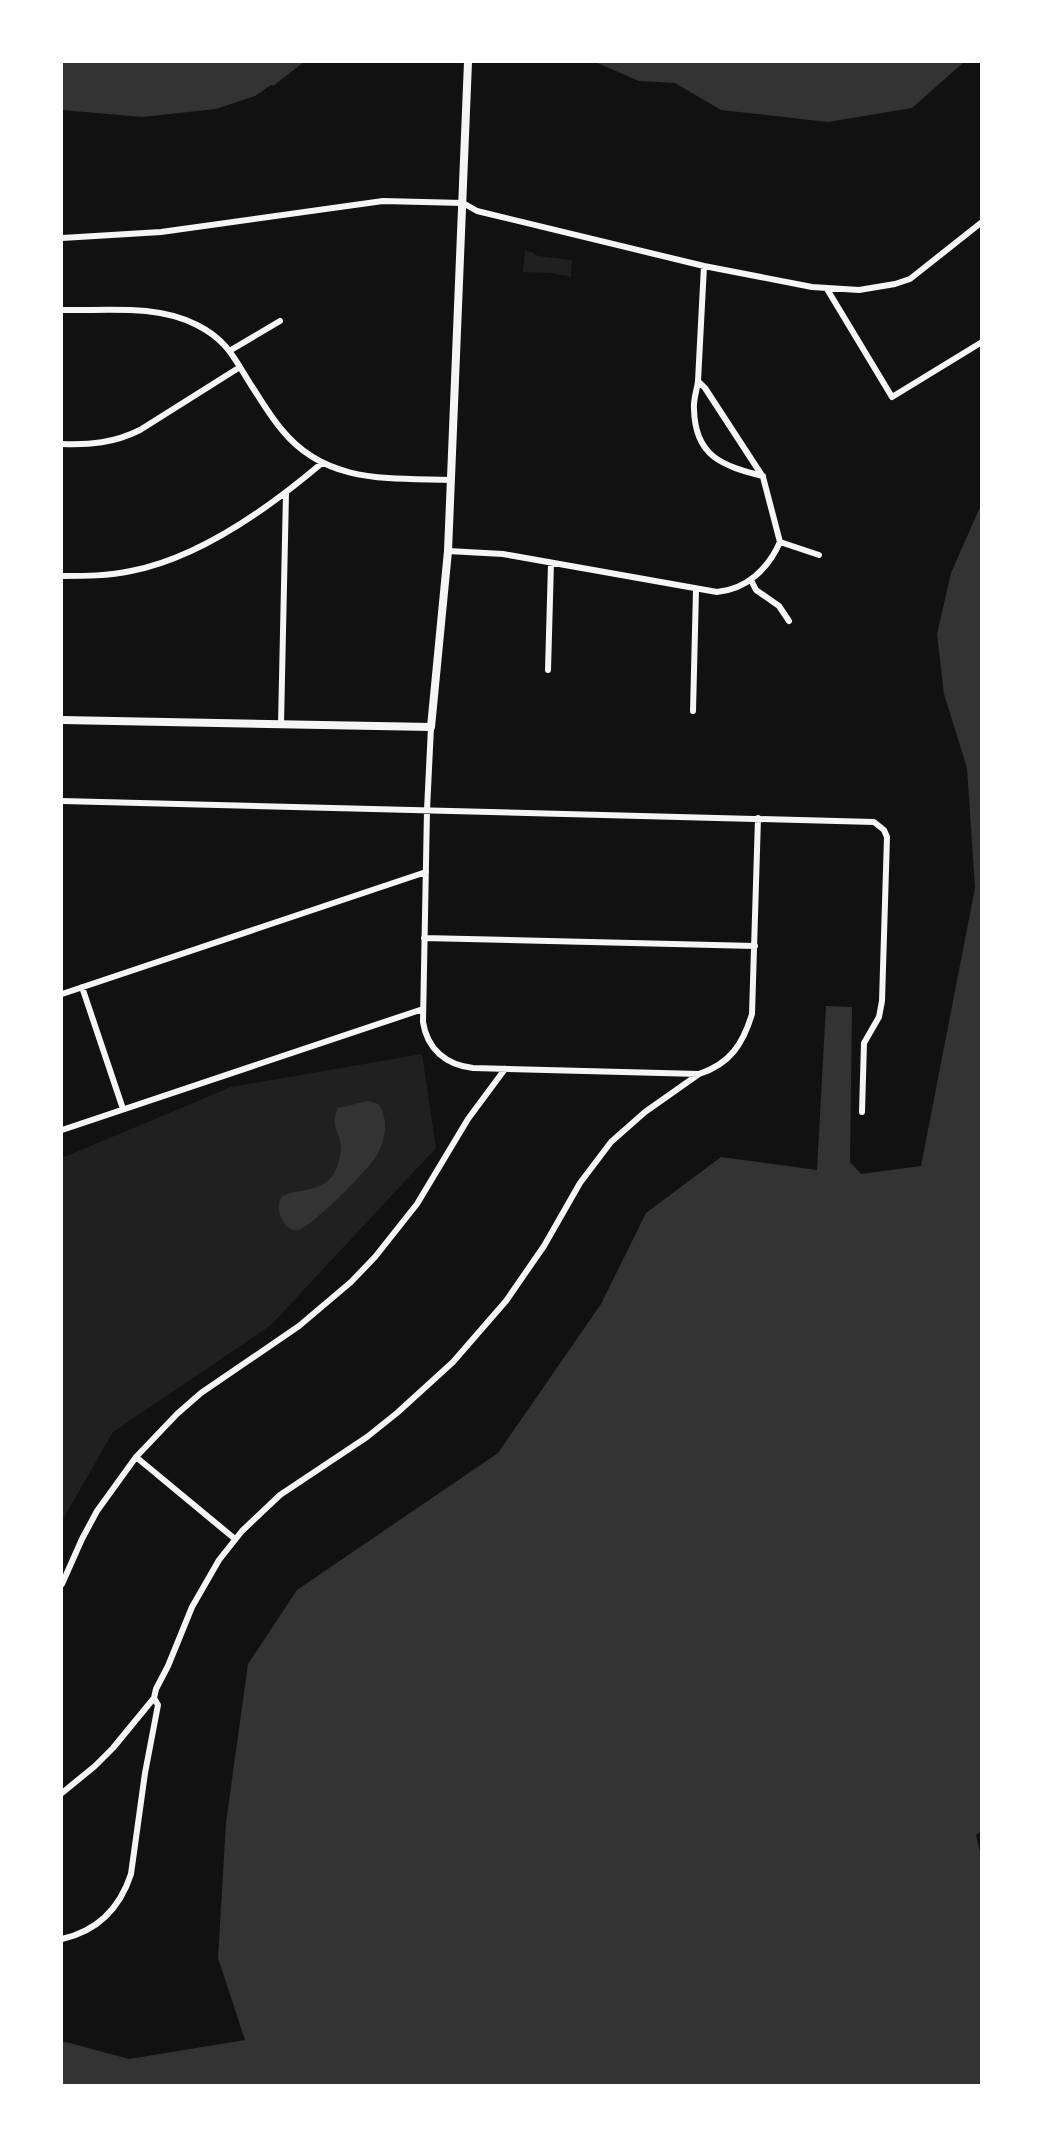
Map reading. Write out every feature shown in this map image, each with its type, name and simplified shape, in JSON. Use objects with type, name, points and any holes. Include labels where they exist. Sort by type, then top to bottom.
[{"type":"street","points":[[468,62],[448,551],[431,727],[424,938],[424,1029],[436,1052],[446,1060],[465,1067],[699,1074]]},
{"type":"street","points":[[62,238],[161,232],[382,201],[462,203],[477,211],[704,266],[827,289],[873,288],[909,279],[981,222]]},
{"type":"street","points":[[704,266],[698,381],[694,408],[703,447],[717,460],[734,469],[764,477]]},
{"type":"street","points":[[827,289],[892,397],[981,342]]},
{"type":"street","points":[[62,310],[151,312],[167,314],[198,326],[212,334],[231,351],[282,431],[300,448],[322,463],[339,471],[372,478],[451,480]]},
{"type":"street","points":[[231,351],[279,321]]},
{"type":"street","points":[[62,444],[94,444],[126,437],[240,367]]},
{"type":"street","points":[[448,551],[504,554],[696,590],[724,591],[751,580],[774,554],[780,542],[764,477],[705,388],[698,381]]},
{"type":"street","points":[[62,576],[129,572],[172,560],[212,541],[286,493],[322,463]]},
{"type":"street","points":[[281,724],[286,493]]},
{"type":"street","points":[[780,542],[819,555]]},
{"type":"street","points":[[548,670],[551,563]]},
{"type":"street","points":[[751,580],[756,590],[779,606],[789,621]]},
{"type":"street","points":[[693,711],[696,590]]},
{"type":"street","points":[[62,720],[431,727]]},
{"type":"street","points":[[62,801],[867,820],[874,822],[884,830],[887,837],[882,1001],[879,1017],[864,1043],[862,1112]]},
{"type":"street","points":[[62,1793],[113,1748],[154,1698],[192,1606],[209,1575],[235,1539],[260,1512],[280,1495],[382,1425],[426,1389],[482,1330],[512,1293],[544,1246],[580,1183],[611,1143],[645,1112],[699,1074],[715,1069],[735,1051],[752,1014],[758,818]]},
{"type":"street","points":[[62,994],[426,872]]},
{"type":"street","points":[[424,938],[755,946]]},
{"type":"street","points":[[82,987],[123,1109]]},
{"type":"street","points":[[62,1130],[423,1009]]},
{"type":"street","points":[[62,1584],[97,1511],[136,1457],[177,1414],[201,1393],[326,1305],[375,1257],[417,1204],[468,1119],[505,1069]]},
{"type":"street","points":[[136,1457],[235,1539]]},
{"type":"street","points":[[62,1939],[97,1924],[112,1910],[126,1887],[158,1706],[154,1698]]},
{"type":"shaded area","points":[[62,62],[304,62],[273,86],[271,85],[255,96],[216,109],[142,117],[62,110]]},
{"type":"shaded area","points":[[595,62],[964,62],[912,108],[828,122],[721,110],[675,83],[639,81]]},
{"type":"shaded area","points":[[525,251],[538,256],[572,260],[571,277],[551,273],[523,272]]},
{"type":"shaded area","points":[[981,505],[982,1831],[976,1835],[982,1860],[981,2085],[62,2085],[62,2041],[129,2059],[245,2040],[218,1958],[226,1823],[248,1664],[297,1590],[498,1453],[601,1304],[646,1213],[721,1157],[817,1170],[826,1006],[852,1007],[850,1162],[861,1174],[921,1166],[975,888],[967,768],[944,694],[937,634],[951,573]]},
{"type":"shaded area","points":[[422,1054],[436,1148],[271,1325],[113,1432],[62,1521],[62,1158],[231,1087]]},
{"type":"shaded area","points":[[368,1101],[378,1104],[385,1122],[384,1136],[377,1155],[352,1184],[315,1219],[298,1230],[289,1228],[280,1215],[280,1200],[283,1196],[322,1185],[329,1180],[339,1161],[341,1147],[335,1124],[338,1108]]}]
